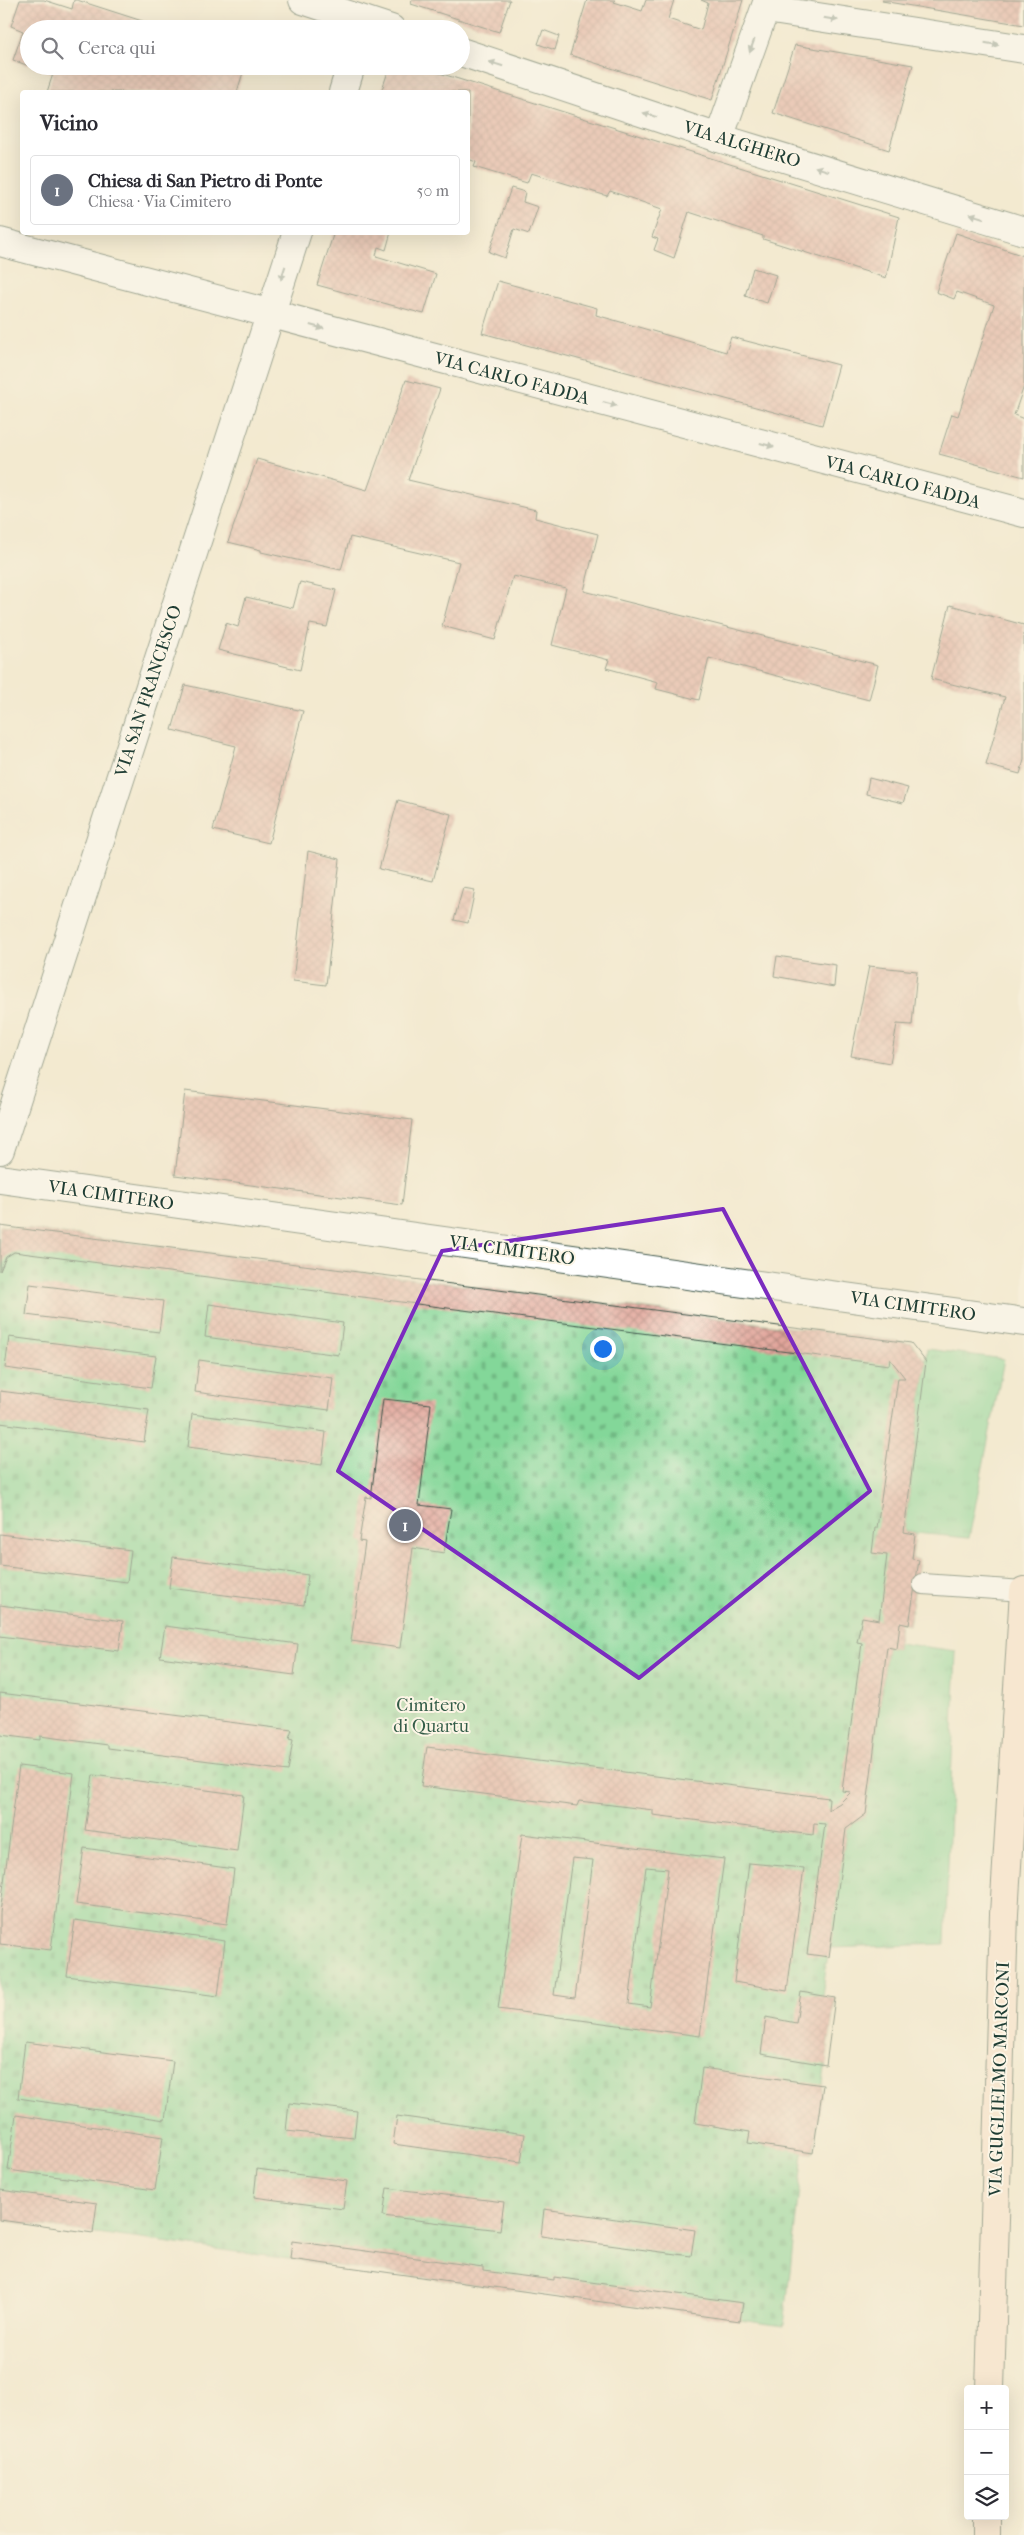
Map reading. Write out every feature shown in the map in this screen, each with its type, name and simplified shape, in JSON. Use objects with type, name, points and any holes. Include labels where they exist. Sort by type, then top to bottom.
[{"type":"main road","name":"VIA GUGLIELMO MARCONI","points":[[990,2385],[1004,1914],[1024,1591]]},
{"type":"main road","points":[[986,2520],[986,2535]]},
{"type":"street","points":[[303,0],[374,20]]},
{"type":"street","points":[[720,138],[767,4],[1024,49]]},
{"type":"street","name":"VIA ALGHERO","points":[[470,55],[720,138],[1024,231]]},
{"type":"street","points":[[344,90],[348,75]]},
{"type":"street","name":"VIA SAN FRANCESCO","points":[[0,1150],[296,235]]},
{"type":"street","name":"VIA CARLO FADDA","points":[[0,242],[1024,513]]},
{"type":"street","name":"VIA CIMITERO","points":[[0,1179],[1024,1322]]},
{"type":"lane","points":[[923,1584],[1024,1591]]},
{"type":"highlighted area","points":[[723,1209],[870,1491],[639,1678],[338,1471],[442,1251]]},
{"type":"green space","name":"Cimitero di Quartu","points":[[0,1226],[911,1343],[926,1362],[904,1532],[915,1534],[912,1559],[919,1560],[909,1625],[900,1623],[897,1649],[887,1647],[866,1814],[846,1829],[822,1996],[835,1998],[813,2153],[803,2152],[784,2326],[0,2220]]},
{"type":"green space","points":[[927,1349],[1004,1359],[969,1538],[904,1532]]},
{"type":"green space","points":[[898,1643],[956,1651],[945,1944],[830,1948],[846,1829],[866,1814],[887,1647]]},
{"type":"building","points":[[20,0],[44,0],[72,9],[74,0],[77,0],[139,20],[20,20],[20,30],[11,26]]},
{"type":"building","points":[[412,0],[510,0],[499,32],[470,23],[470,20],[461,20],[411,4]]},
{"type":"building","points":[[587,0],[615,0],[614,2],[642,11],[646,0],[674,0],[668,19],[701,30],[708,3],[701,0],[743,0],[712,100],[570,55]]},
{"type":"building","points":[[1024,0],[1024,25],[882,1]]},
{"type":"building","points":[[543,30],[559,36],[555,50],[538,44]]},
{"type":"building","points":[[20,40],[20,63],[13,60]]},
{"type":"building","points":[[795,45],[913,65],[889,150],[773,113]]},
{"type":"building","points":[[53,75],[242,75],[238,90],[48,90]]},
{"type":"building","points":[[387,75],[446,75],[899,217],[886,278],[763,239],[763,236],[689,212],[674,258],[654,250],[658,239],[652,237],[662,209],[610,191],[607,196],[531,173],[527,183],[474,167],[476,162],[470,160],[470,90],[382,90]]},
{"type":"building","points":[[511,188],[525,192],[523,202],[538,207],[529,234],[514,229],[505,258],[489,252]]},
{"type":"building","points":[[956,233],[1024,256],[1024,386],[1014,415],[1024,419],[1024,477],[939,454],[952,414],[958,416],[994,305],[957,292],[954,299],[936,292]]},
{"type":"building","points":[[333,235],[390,235],[386,250],[378,247],[376,256],[436,274],[424,314],[317,285]]},
{"type":"building","points":[[753,268],[776,275],[767,303],[745,296]]},
{"type":"building","points":[[498,281],[597,308],[596,315],[726,352],[731,337],[839,365],[822,425],[482,333]]},
{"type":"building","points":[[406,380],[440,389],[408,480],[536,510],[535,518],[598,534],[584,591],[878,665],[869,700],[709,658],[699,700],[656,689],[658,682],[606,668],[609,660],[552,645],[566,588],[513,576],[495,640],[442,626],[459,562],[350,537],[341,570],[261,552],[261,550],[228,542],[257,459],[367,490]]},
{"type":"building","points":[[300,582],[336,590],[327,627],[310,624],[300,670],[218,650],[226,623],[238,627],[246,597],[293,608]]},
{"type":"building","points":[[950,605],[1024,625],[1024,760],[1020,774],[986,765],[1005,697],[931,679]]},
{"type":"building","points":[[185,685],[303,711],[269,843],[213,830],[236,746],[172,730]]},
{"type":"building","points":[[869,778],[908,788],[903,803],[866,794]]},
{"type":"building","points":[[398,800],[451,814],[433,881],[379,869]]},
{"type":"building","points":[[308,851],[340,859],[326,985],[293,981]]},
{"type":"building","points":[[463,888],[475,890],[468,923],[454,920]]},
{"type":"building","points":[[777,956],[836,965],[834,987],[774,976]]},
{"type":"building","points":[[869,966],[917,971],[912,1025],[897,1024],[890,1063],[851,1056]]},
{"type":"building","points":[[185,1091],[412,1120],[402,1205],[175,1175]]},
{"type":"building","points":[[0,1226],[911,1343],[926,1362],[904,1532],[915,1534],[912,1559],[919,1560],[909,1625],[900,1623],[897,1649],[887,1647],[866,1814],[846,1829],[829,1957],[807,1954],[825,1824],[814,1823],[813,1835],[653,1815],[653,1810],[579,1801],[577,1806],[421,1786],[427,1747],[829,1798],[828,1810],[840,1803],[851,1792],[842,1791],[862,1643],[857,1642],[862,1617],[879,1620],[887,1555],[872,1553],[898,1378],[905,1378],[890,1359],[889,1365],[14,1252],[6,1257],[0,1271]]},
{"type":"building","points":[[30,1284],[163,1301],[159,1332],[26,1315]]},
{"type":"building","points":[[209,1304],[343,1323],[339,1355],[205,1337]]},
{"type":"building","points":[[9,1337],[156,1356],[151,1388],[5,1368]]},
{"type":"building","points":[[199,1360],[333,1378],[329,1410],[195,1392]]},
{"type":"building","points":[[0,1391],[149,1410],[144,1442],[0,1423]]},
{"type":"building","points":[[383,1399],[431,1404],[419,1505],[451,1509],[444,1553],[413,1548],[400,1648],[351,1641],[365,1542],[359,1541],[366,1497],[371,1498]]},
{"type":"building","points":[[192,1414],[326,1432],[322,1465],[188,1447]]},
{"type":"building","points":[[0,1534],[131,1550],[127,1582],[0,1566]]},
{"type":"building","points":[[173,1557],[308,1575],[304,1605],[169,1588]]},
{"type":"building","points":[[0,1605],[123,1621],[119,1651],[0,1636]]},
{"type":"building","points":[[165,1626],[298,1644],[294,1675],[160,1657]]},
{"type":"building","points":[[0,1693],[292,1730],[289,1739],[293,1740],[288,1771],[108,1748],[108,1745],[40,1736],[40,1740],[0,1735]]},
{"type":"building","points":[[19,1766],[74,1773],[51,1950],[0,1944],[0,1913]]},
{"type":"building","points":[[93,1775],[244,1795],[237,1851],[85,1830]]},
{"type":"building","points":[[522,1834],[724,1859],[700,2036],[498,2009]],"holes":[[[572,1858],[593,1860],[575,1998],[554,1995]],[[646,1867],[668,1869],[650,2007],[629,2004]]]},
{"type":"building","points":[[84,1848],[234,1869],[227,1924],[76,1904]]},
{"type":"building","points":[[749,1863],[804,1868],[787,1991],[734,1982]]},
{"type":"building","points":[[75,1920],[225,1941],[218,1996],[67,1976]]},
{"type":"building","points":[[801,1992],[835,1998],[826,2065],[761,2054],[766,2017],[796,2023]]},
{"type":"building","points":[[25,2042],[173,2061],[165,2120],[18,2098]]},
{"type":"building","points":[[702,2068],[823,2085],[813,2153],[748,2143],[750,2132],[695,2123]]},
{"type":"building","points":[[289,2103],[357,2111],[354,2138],[286,2131]]},
{"type":"building","points":[[16,2115],[163,2137],[155,2190],[8,2170]]},
{"type":"building","points":[[397,2116],[525,2134],[521,2162],[393,2144]]},
{"type":"building","points":[[257,2169],[347,2181],[343,2209],[254,2197]]},
{"type":"building","points":[[387,2188],[504,2202],[500,2230],[383,2216]]},
{"type":"building","points":[[0,2190],[97,2203],[93,2233],[0,2220]]},
{"type":"building","points":[[544,2209],[695,2230],[691,2256],[541,2236]]},
{"type":"building","points":[[292,2241],[483,2267],[483,2271],[554,2280],[554,2277],[743,2303],[740,2321],[290,2259]]},
{"type":"place","name":"Chiesa di San Pietro di Ponte","points":[[405,1525]]}]
